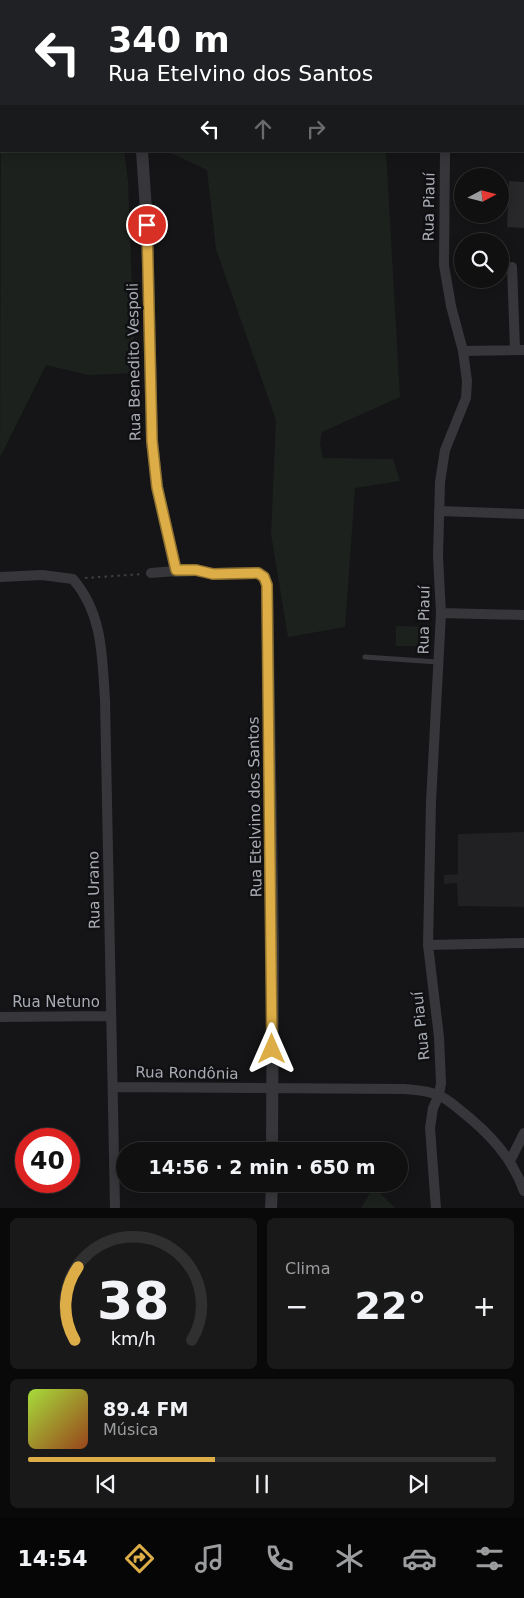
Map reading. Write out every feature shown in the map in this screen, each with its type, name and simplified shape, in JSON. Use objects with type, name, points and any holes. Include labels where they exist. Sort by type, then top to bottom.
[{"type":"street","name":"Rua Benedito Vespoli","points":[[142,152],[147,225],[152,441],[157,487],[176,570]]},
{"type":"street","name":"Rua Piauí","points":[[436,1208],[430,1128],[433,1108],[440,1095],[441,1083],[439,1037],[428,945],[441,613],[440,482],[445,450],[466,398],[467,381],[463,351],[451,306],[444,265],[445,152]]},
{"type":"street","points":[[463,351],[520,350],[512,266]]},
{"type":"street","points":[[439,511],[524,514]]},
{"type":"street","name":"Rua Etelvino dos Santos","points":[[151,573],[176,570],[196,570],[213,574],[258,573],[264,577],[267,585],[273,951],[272,1142]]},
{"type":"street","points":[[0,577],[42,575],[73,579]]},
{"type":"street","name":"Rua Urano","points":[[73,579],[85,594],[93,613],[101,644],[105,700],[115,1208]]},
{"type":"street","points":[[441,613],[524,615]]},
{"type":"street","points":[[428,945],[524,943]]},
{"type":"street","name":"Rua Netuno","points":[[0,1017],[111,1016]]},
{"type":"street","name":"Rua Rondônia","points":[[113,1087],[418,1090],[440,1095]]},
{"type":"street","points":[[440,1095],[482,1128],[510,1161],[524,1191]]},
{"type":"street","points":[[510,1161],[524,1134]]},
{"type":"street","points":[[271,1208],[272,1192]]},
{"type":"lane","points":[[365,657],[438,662]]},
{"type":"path","points":[[73,579],[151,573]]},
{"type":"shaded area","points":[[1,152],[124,152],[128,181],[135,373],[88,375],[46,365],[0,457]]},
{"type":"shaded area","points":[[169,152],[386,152],[400,397],[322,432],[320,443],[323,458],[393,459],[400,481],[355,488],[345,627],[288,637],[271,534],[276,420],[216,249],[207,170]]},
{"type":"shaded area","points":[[396,626],[430,627],[430,646],[396,646]]},
{"type":"shaded area","points":[[524,832],[524,907],[458,906],[457,883],[444,884],[444,875],[458,874],[458,834]]},
{"type":"shaded area","points":[[371,1192],[379,1192],[395,1208],[361,1208]]},
{"type":"building","points":[[509,181],[524,182],[524,228],[507,227],[507,223],[509,223]]},
{"type":"route","points":[[147,225],[152,441],[157,487],[176,570],[196,570],[213,574],[258,573],[264,577],[267,585],[273,951],[272,1049]]}]
